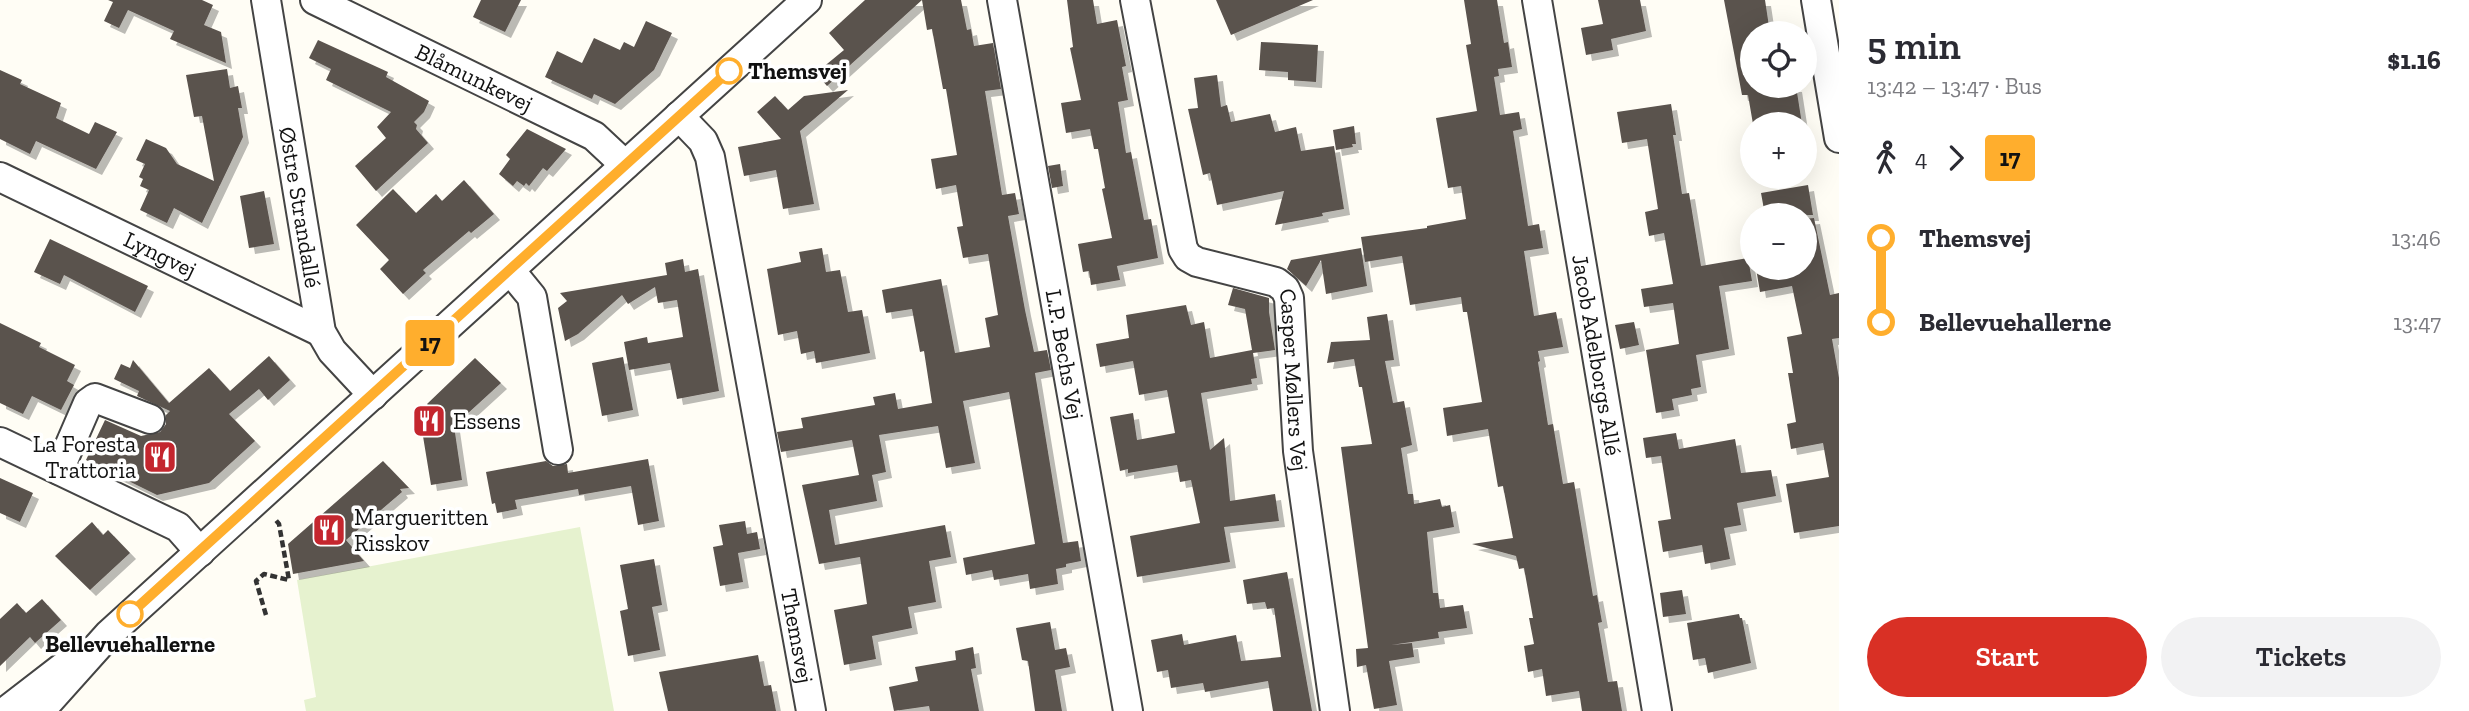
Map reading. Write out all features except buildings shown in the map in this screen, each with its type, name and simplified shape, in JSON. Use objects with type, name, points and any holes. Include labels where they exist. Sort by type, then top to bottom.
[{"type":"street","name":"Østre Strandallé","points":[[266,0],[321,332],[332,351],[373,395]]},
{"type":"street","name":"Blåmunkevej","points":[[315,0],[594,136],[625,165]]},
{"type":"street","points":[[6,711],[109,634],[807,0]]},
{"type":"street","name":"L.P. Bechs Vej","points":[[1002,0],[1128,711]]},
{"type":"street","name":"Casper Møllers Vej","points":[[1135,0],[1183,249],[1188,257],[1208,266],[1276,282],[1285,289],[1289,298],[1298,451],[1335,711]]},
{"type":"street","name":"Jacob Adelborgs Allé","points":[[1537,0],[1657,711]]},
{"type":"street","points":[[1816,0],[1839,138]]},
{"type":"street","name":"Themsvej","points":[[679,116],[703,141],[710,157],[811,711]]},
{"type":"street","name":"Lyngvej","points":[[0,177],[321,332]]},
{"type":"street","points":[[510,270],[532,297],[558,450]]},
{"type":"street","points":[[59,470],[88,403],[95,398],[150,419]]},
{"type":"street","points":[[0,442],[178,527],[200,552]]},
{"type":"street","points":[[40,711],[109,634]]},
{"type":"path","points":[[266,615],[256,581],[264,574],[289,580],[279,524],[274,518]]},
{"type":"green space","points":[[580,527],[614,711],[306,711],[304,700],[316,697],[297,580]]},
{"type":"bus line","name":"17","points":[[130,614],[729,71]]},
{"type":"place","name":"Themsvej","points":[[729,71]]},
{"type":"place","name":"Essens","points":[[429,421]]},
{"type":"place","name":"La Foresta Trattoria","points":[[160,457]]},
{"type":"place","name":"Margueritten Risskov","points":[[329,530]]},
{"type":"place","name":"Bellevuehallerne","points":[[130,614]]}]
